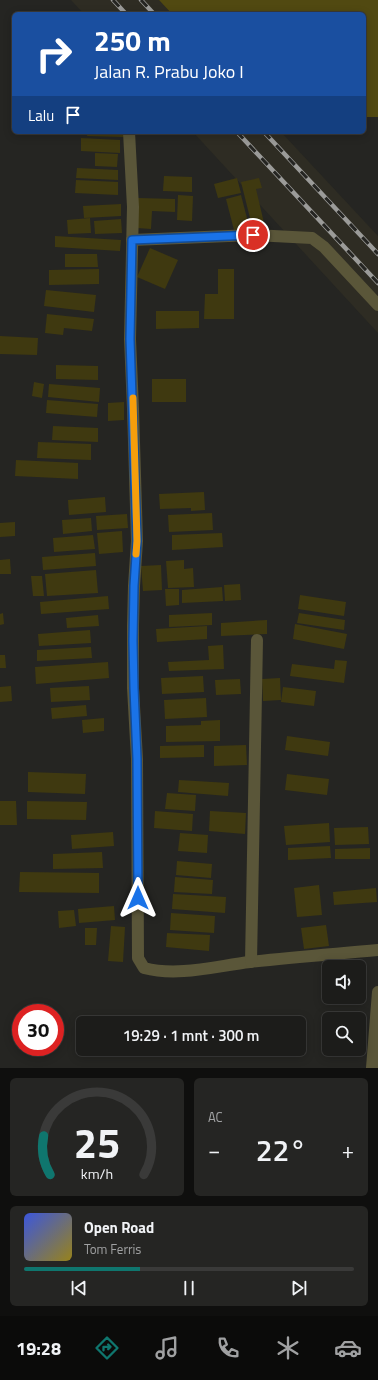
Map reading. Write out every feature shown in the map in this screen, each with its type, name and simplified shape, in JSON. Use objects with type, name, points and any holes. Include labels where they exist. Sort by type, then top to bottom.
[{"type":"street","points":[[129,134],[132,207],[130,339],[137,541],[133,641],[137,759],[138,958],[144,968],[154,971],[177,972],[251,962],[378,950]]},
{"type":"street","points":[[132,240],[253,235],[312,238],[324,247],[378,305]]},
{"type":"street","points":[[251,962],[257,640]]},
{"type":"street","points":[[372,1068],[378,992]]},
{"type":"shaded area","points":[[71,0],[159,0],[170,12],[82,12]]},
{"type":"shaded area","points":[[159,0],[378,0],[378,117],[366,117],[366,12],[170,12]]},
{"type":"shaded area","points":[[195,134],[283,134],[378,236],[378,333]]},
{"type":"building","points":[[88,134],[125,134],[124,137],[87,136]]},
{"type":"building","points":[[81,138],[120,140],[120,153],[81,151]]},
{"type":"building","points":[[95,153],[118,154],[117,167],[95,166]]},
{"type":"building","points":[[77,168],[118,170],[118,180],[76,178]]},
{"type":"building","points":[[164,176],[192,177],[192,192],[163,191]]},
{"type":"building","points":[[237,178],[241,193],[218,198],[214,184]]},
{"type":"building","points":[[259,178],[262,188],[256,189],[264,223],[252,226],[241,182]]},
{"type":"building","points":[[76,180],[118,182],[118,195],[75,193]]},
{"type":"building","points":[[178,195],[193,196],[192,221],[177,220]]},
{"type":"building","points":[[241,195],[249,226],[234,230],[226,199]]},
{"type":"building","points":[[138,198],[175,199],[175,212],[152,211],[151,229],[137,228]]},
{"type":"building","points":[[121,204],[121,216],[84,218],[83,206]]},
{"type":"building","points":[[90,218],[91,233],[68,234],[67,220]]},
{"type":"building","points":[[121,219],[122,233],[95,234],[94,221]]},
{"type":"building","points":[[55,236],[121,240],[120,251],[55,247]]},
{"type":"building","points":[[150,248],[178,260],[165,289],[137,277]]},
{"type":"building","points":[[65,254],[97,254],[98,267],[65,267]]},
{"type":"building","points":[[99,269],[99,284],[49,285],[49,270]]},
{"type":"building","points":[[218,269],[234,269],[234,319],[204,319],[205,294],[218,294]]},
{"type":"building","points":[[46,290],[96,295],[94,312],[44,306]]},
{"type":"building","points":[[156,311],[199,311],[199,328],[156,329]]},
{"type":"building","points":[[47,314],[94,319],[92,331],[64,328],[63,335],[45,333]]},
{"type":"building","points":[[0,336],[38,338],[37,355],[0,354]]},
{"type":"building","points":[[56,365],[98,366],[98,380],[56,379]]},
{"type":"building","points":[[152,379],[186,379],[186,402],[152,402]]},
{"type":"building","points":[[34,382],[44,384],[42,398],[32,396]]},
{"type":"building","points":[[49,384],[100,388],[99,402],[48,397]]},
{"type":"building","points":[[47,400],[98,404],[97,417],[46,413]]},
{"type":"building","points":[[124,402],[124,420],[108,421],[108,403]]},
{"type":"building","points":[[53,426],[98,428],[98,442],[52,440]]},
{"type":"building","points":[[38,442],[91,444],[91,460],[37,458]]},
{"type":"building","points":[[16,460],[78,463],[78,479],[15,476]]},
{"type":"building","points":[[204,492],[205,510],[191,511],[191,508],[160,509],[159,494]]},
{"type":"building","points":[[105,497],[106,512],[69,515],[68,500]]},
{"type":"building","points":[[212,513],[213,530],[169,532],[168,515]]},
{"type":"building","points":[[127,514],[128,528],[97,530],[96,516]]},
{"type":"building","points":[[91,518],[92,531],[63,534],[62,520]]},
{"type":"building","points":[[15,522],[15,536],[0,537],[0,523]]},
{"type":"building","points":[[122,531],[123,552],[99,554],[97,533]]},
{"type":"building","points":[[222,533],[223,547],[172,550],[172,535]]},
{"type":"building","points":[[93,535],[95,549],[54,552],[53,538]]},
{"type":"building","points":[[95,553],[96,566],[43,570],[42,557]]},
{"type":"building","points":[[10,559],[11,574],[0,574],[0,560]]},
{"type":"building","points":[[184,560],[184,569],[193,568],[194,587],[168,588],[166,561]]},
{"type":"building","points":[[161,565],[162,590],[143,591],[141,566]]},
{"type":"building","points":[[96,570],[98,593],[47,596],[45,574]]},
{"type":"building","points":[[31,576],[42,576],[44,596],[33,596]]},
{"type":"building","points":[[240,584],[241,600],[225,601],[224,585]]},
{"type":"building","points":[[222,587],[223,601],[182,603],[182,590]]},
{"type":"building","points":[[165,589],[179,589],[179,605],[166,606]]},
{"type":"building","points":[[300,595],[346,602],[344,616],[298,609]]},
{"type":"building","points":[[108,596],[109,609],[41,614],[40,602]]},
{"type":"building","points":[[3,613],[4,624],[0,625],[0,614]]},
{"type":"building","points":[[212,613],[212,625],[169,627],[169,615]]},
{"type":"building","points":[[299,613],[345,620],[344,630],[297,623]]},
{"type":"building","points":[[98,615],[99,626],[67,628],[66,618]]},
{"type":"building","points":[[267,620],[267,634],[221,636],[221,623]]},
{"type":"building","points":[[295,624],[347,634],[344,649],[293,639]]},
{"type":"building","points":[[207,626],[207,639],[157,642],[156,629]]},
{"type":"building","points":[[90,630],[91,643],[39,646],[38,634]]},
{"type":"building","points":[[223,645],[224,669],[169,671],[168,662],[209,660],[208,646]]},
{"type":"building","points":[[91,647],[92,658],[37,661],[37,650]]},
{"type":"building","points":[[0,655],[5,655],[6,668],[0,668]]},
{"type":"building","points":[[335,660],[347,661],[344,683],[290,676],[292,664],[334,669]]},
{"type":"building","points":[[108,662],[109,678],[36,684],[35,667]]},
{"type":"building","points":[[203,676],[204,692],[162,694],[161,678]]},
{"type":"building","points":[[280,678],[281,700],[263,701],[262,679]]},
{"type":"building","points":[[240,679],[241,694],[216,695],[215,680]]},
{"type":"building","points":[[11,686],[12,701],[0,702],[0,687]]},
{"type":"building","points":[[89,686],[90,700],[51,702],[50,688]]},
{"type":"building","points":[[283,687],[316,691],[314,706],[281,702]]},
{"type":"building","points":[[206,698],[207,717],[165,719],[164,700]]},
{"type":"building","points":[[86,705],[87,716],[52,719],[51,708]]},
{"type":"building","points":[[104,718],[104,731],[83,733],[82,720]]},
{"type":"building","points":[[220,720],[220,741],[166,742],[166,726],[201,725],[201,721]]},
{"type":"building","points":[[287,736],[330,742],[328,756],[285,750]]},
{"type":"building","points":[[204,745],[204,757],[160,758],[160,746]]},
{"type":"building","points":[[246,745],[247,765],[214,766],[214,746]]},
{"type":"building","points":[[28,772],[86,774],[85,794],[28,792]]},
{"type":"building","points":[[287,774],[329,779],[327,795],[285,790]]},
{"type":"building","points":[[179,780],[229,783],[228,796],[178,792]]},
{"type":"building","points":[[167,793],[196,795],[195,811],[165,809]]},
{"type":"building","points":[[0,801],[16,801],[17,825],[0,825]]},
{"type":"building","points":[[27,801],[87,802],[86,820],[27,819]]},
{"type":"building","points":[[155,811],[193,814],[192,831],[154,828]]},
{"type":"building","points":[[210,811],[246,813],[245,834],[209,831]]},
{"type":"building","points":[[329,823],[330,842],[286,845],[284,826]]},
{"type":"building","points":[[368,827],[369,844],[335,845],[334,828]]},
{"type":"building","points":[[113,832],[114,846],[72,849],[71,835]]},
{"type":"building","points":[[180,833],[208,835],[207,853],[178,851]]},
{"type":"building","points":[[330,846],[331,858],[288,860],[288,848]]},
{"type":"building","points":[[370,848],[370,859],[335,859],[335,849]]},
{"type":"building","points":[[102,852],[103,868],[53,869],[53,854]]},
{"type":"building","points":[[177,861],[212,864],[211,878],[176,875]]},
{"type":"building","points":[[20,872],[99,873],[99,893],[19,892]]},
{"type":"building","points":[[175,877],[213,880],[212,894],[174,892]]},
{"type":"building","points":[[319,885],[322,915],[297,917],[294,888]]},
{"type":"building","points":[[376,888],[377,902],[334,905],[333,892]]},
{"type":"building","points":[[173,894],[226,897],[225,913],[172,909]]},
{"type":"building","points":[[114,906],[115,920],[79,923],[78,909]]},
{"type":"building","points":[[74,910],[76,926],[59,928],[58,911]]},
{"type":"building","points":[[171,913],[215,916],[214,933],[170,930]]},
{"type":"building","points":[[326,925],[329,946],[304,949],[301,928]]},
{"type":"building","points":[[111,926],[125,927],[123,962],[108,961]]},
{"type":"building","points":[[85,928],[97,928],[96,945],[85,945]]},
{"type":"building","points":[[167,933],[210,935],[209,951],[166,947]]},
{"type":"railway","points":[[113,0],[124,12]]},
{"type":"railway","points":[[141,0],[152,12]]},
{"type":"railway","points":[[239,134],[378,283]]},
{"type":"railway","points":[[266,134],[378,254]]},
{"type":"slow traffic","points":[[133,398],[137,541],[136,554]]},
{"type":"route","points":[[138,898],[137,759],[133,641],[137,541],[130,339],[132,240],[253,235]]}]
